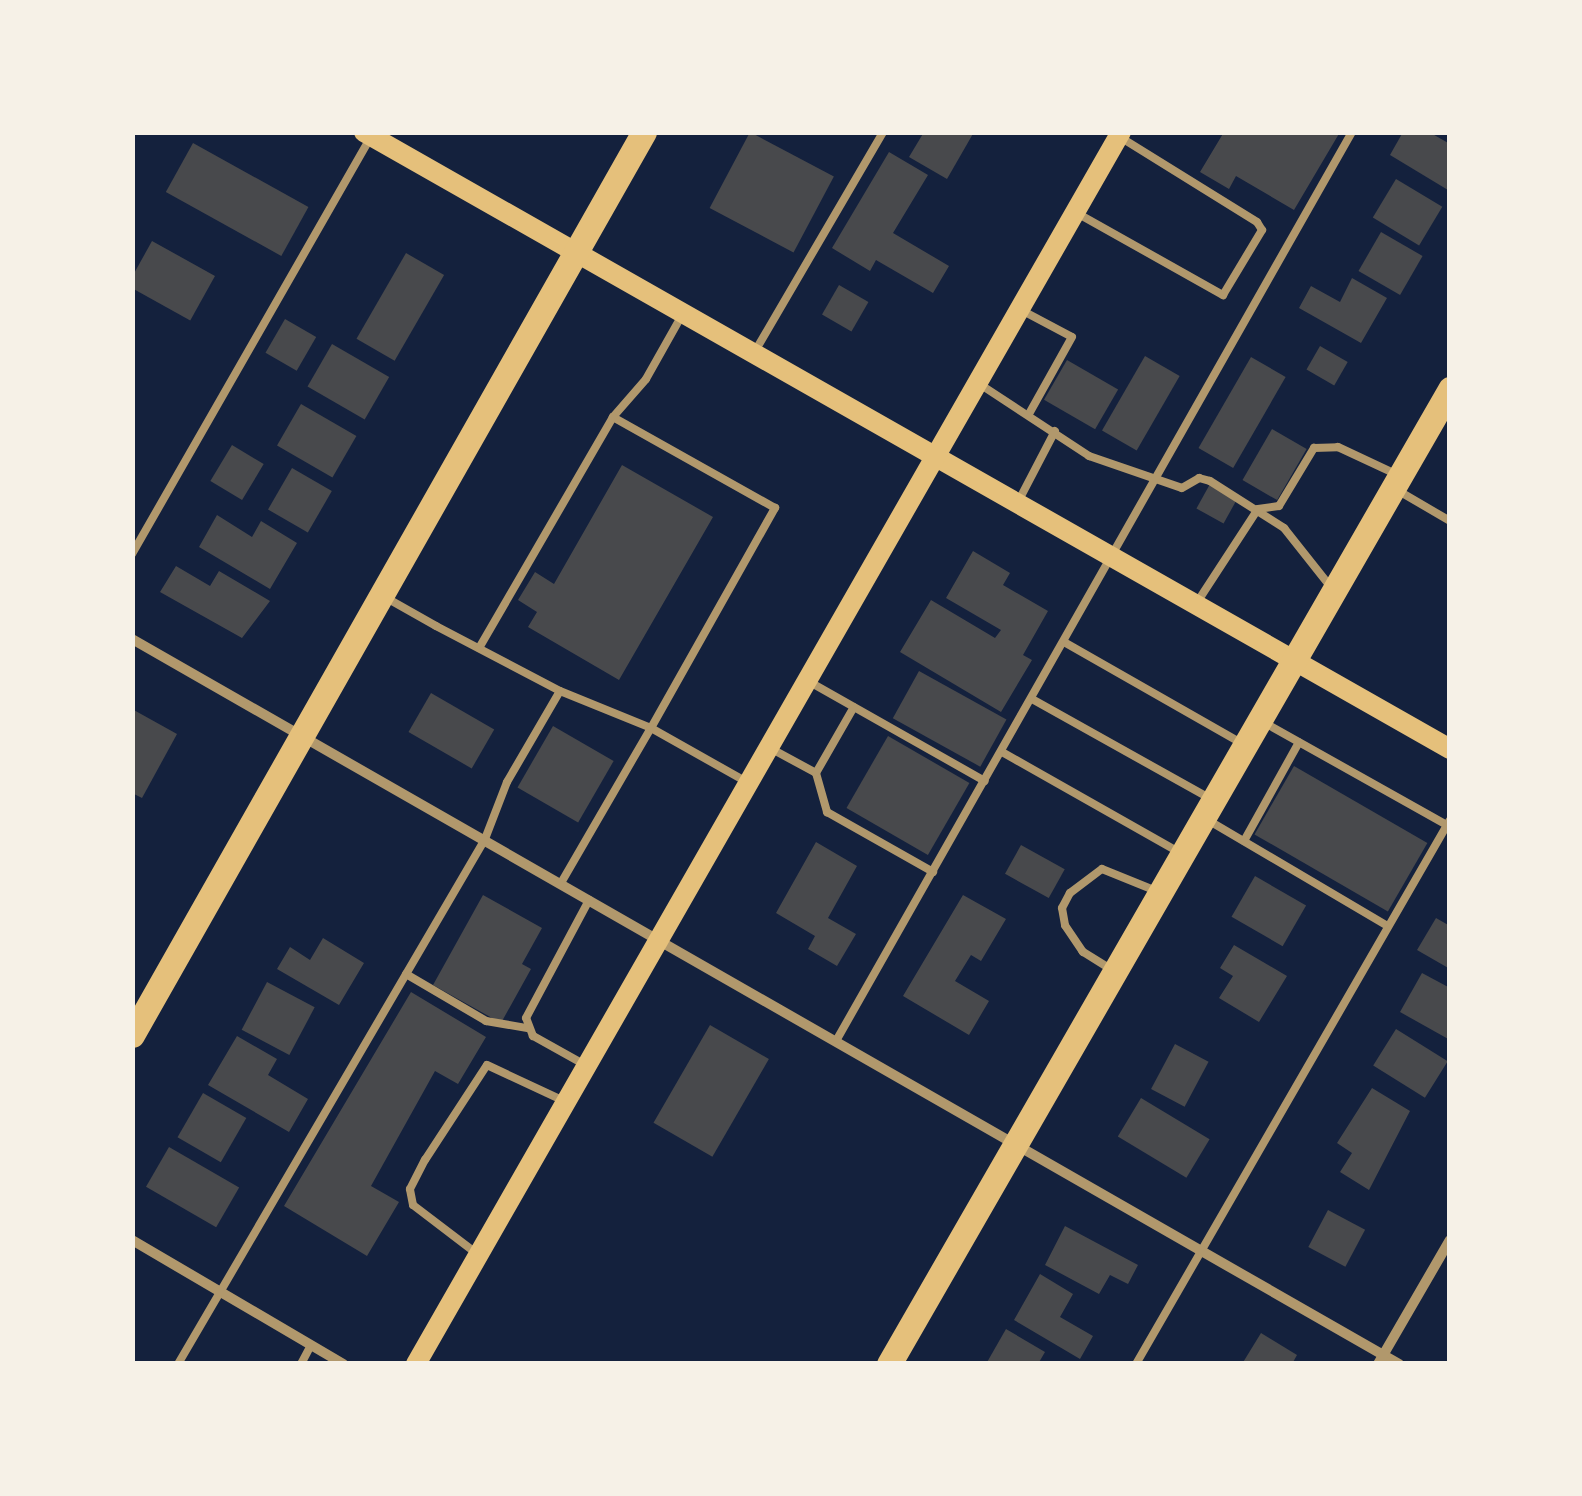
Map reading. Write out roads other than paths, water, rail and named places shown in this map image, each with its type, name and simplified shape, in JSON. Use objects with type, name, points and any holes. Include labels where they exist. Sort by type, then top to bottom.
[{"type":"main road","points":[[132,1035],[300,732],[644,132]]},
{"type":"main road","points":[[370,134],[1450,749]]},
{"type":"main road","points":[[416,1364],[1120,134]]},
{"type":"main road","points":[[890,1364],[1019,1146],[1450,389]]},
{"type":"street","points":[[132,639],[1201,1250],[1381,1359],[1400,1364]]},
{"type":"street","points":[[132,1240],[344,1364]]},
{"type":"street","points":[[1381,1359],[1450,1240]]},
{"type":"lane","points":[[754,353],[883,132]]},
{"type":"lane","points":[[836,1042],[1352,132]]},
{"type":"lane","points":[[132,554],[370,134]]},
{"type":"lane","points":[[1075,212],[1223,295],[1262,230],[1120,134]]},
{"type":"lane","points":[[1020,309],[1072,337],[1030,412]]},
{"type":"lane","points":[[478,648],[613,417],[646,379],[684,313]]},
{"type":"lane","points":[[978,383],[1030,412],[1089,456],[1155,482],[1182,488],[1200,478],[1210,480],[1284,528],[1335,592]]},
{"type":"lane","points":[[561,884],[775,508],[613,417]]},
{"type":"lane","points":[[1018,502],[1055,431]]},
{"type":"lane","points":[[1196,604],[1258,509],[1279,506],[1314,448],[1338,446],[1450,521]]},
{"type":"lane","points":[[380,594],[560,692],[650,728],[749,784]]},
{"type":"lane","points":[[1064,642],[1247,747]]},
{"type":"lane","points":[[808,681],[985,781]]},
{"type":"lane","points":[[178,1364],[485,839],[507,782],[560,692]]},
{"type":"lane","points":[[1032,699],[1210,810],[1244,841],[1388,926]]},
{"type":"lane","points":[[816,773],[854,707]]},
{"type":"lane","points":[[1136,1364],[1448,822],[1262,721]]},
{"type":"lane","points":[[1244,841],[1299,742]]},
{"type":"lane","points":[[770,748],[816,773],[828,812],[933,872]]},
{"type":"lane","points":[[1002,752],[1185,856]]},
{"type":"lane","points":[[1118,973],[1083,952],[1065,925],[1062,908],[1070,892],[1102,870],[1163,895]]},
{"type":"lane","points":[[527,1028],[589,900]]},
{"type":"lane","points":[[406,974],[486,1021],[527,1028],[587,1066]]},
{"type":"lane","points":[[479,1254],[443,1234],[412,1205],[410,1189],[425,1160],[488,1065],[566,1102]]},
{"type":"lane","points":[[301,1364],[312,1345]]}]
